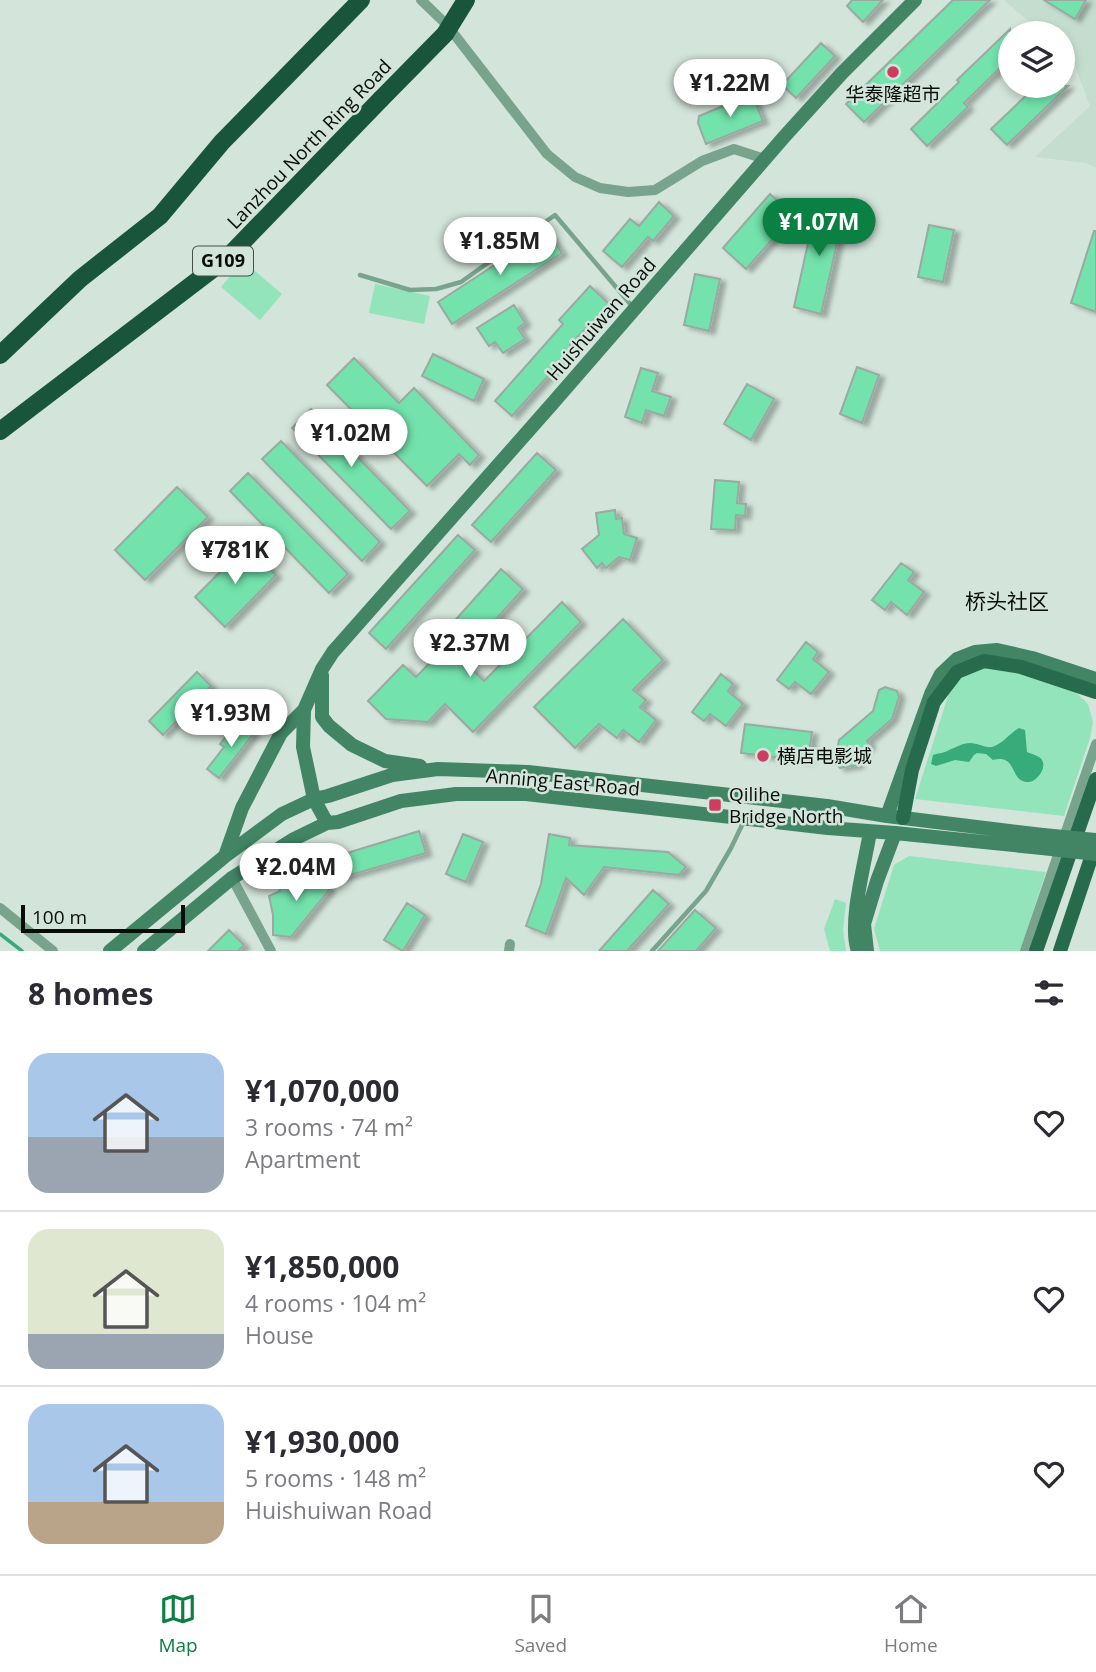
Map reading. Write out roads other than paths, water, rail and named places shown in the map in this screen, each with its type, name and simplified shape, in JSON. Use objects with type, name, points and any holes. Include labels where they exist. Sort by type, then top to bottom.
[{"type":"highway","points":[[0,355],[80,279],[160,216],[222,142],[361,0]]},
{"type":"highway","name":"Lanzhou North Ring Road","points":[[0,431],[227,258],[445,34],[466,0]]},
{"type":"main road","name":"Huishuiwan Road","points":[[224,858],[242,808],[281,733],[304,710],[333,652],[765,159],[842,73],[915,0]]},
{"type":"main road","points":[[887,816],[930,694],[941,674],[957,659],[975,652],[997,650],[1032,658],[1096,679]]},
{"type":"main road","points":[[903,818],[912,770],[934,702],[957,672],[984,661],[1021,667],[1096,692]]},
{"type":"main road","points":[[323,669],[322,717],[352,745],[385,761],[438,769],[528,772],[827,806],[1043,842],[1096,854]]},
{"type":"main road","name":"Huishuiwan Road","points":[[304,710],[303,747],[314,799],[327,823]]},
{"type":"main road","points":[[110,951],[282,814],[314,799],[391,775],[438,769]]},
{"type":"main road","points":[[1036,951],[1096,779]]},
{"type":"main road","name":"Anning East Road","points":[[144,951],[232,878],[294,839],[327,823],[338,822],[401,801],[456,794],[526,794],[870,832],[1043,842]]},
{"type":"main road","points":[[858,951],[855,942],[856,910],[870,832]]},
{"type":"main road","points":[[867,951],[864,924],[895,833]]},
{"type":"main road","points":[[1043,842],[1096,841],[1060,951]]},
{"type":"street","points":[[421,0],[447,25],[547,154],[575,177],[600,188],[628,192],[655,190],[702,160],[734,149],[765,159]]},
{"type":"street","points":[[1025,951],[1096,744]]},
{"type":"street","points":[[232,878],[271,951]]},
{"type":"street","points":[[0,908],[53,951]]},
{"type":"lane","points":[[360,275],[410,290],[436,289],[461,282],[555,215],[635,310]]},
{"type":"lane","points":[[652,951],[706,891],[744,819]]},
{"type":"waterway","points":[[0,934],[22,951]]},
{"type":"place","name":"华泰隆超市","points":[[893,72]]},
{"type":"place","name":"横店电影城","points":[[763,756]]},
{"type":"place","name":"Qilihe Bridge North","points":[[715,805]]},
{"type":"district","name":"桥头社区","points":[[1007,602]]}]
